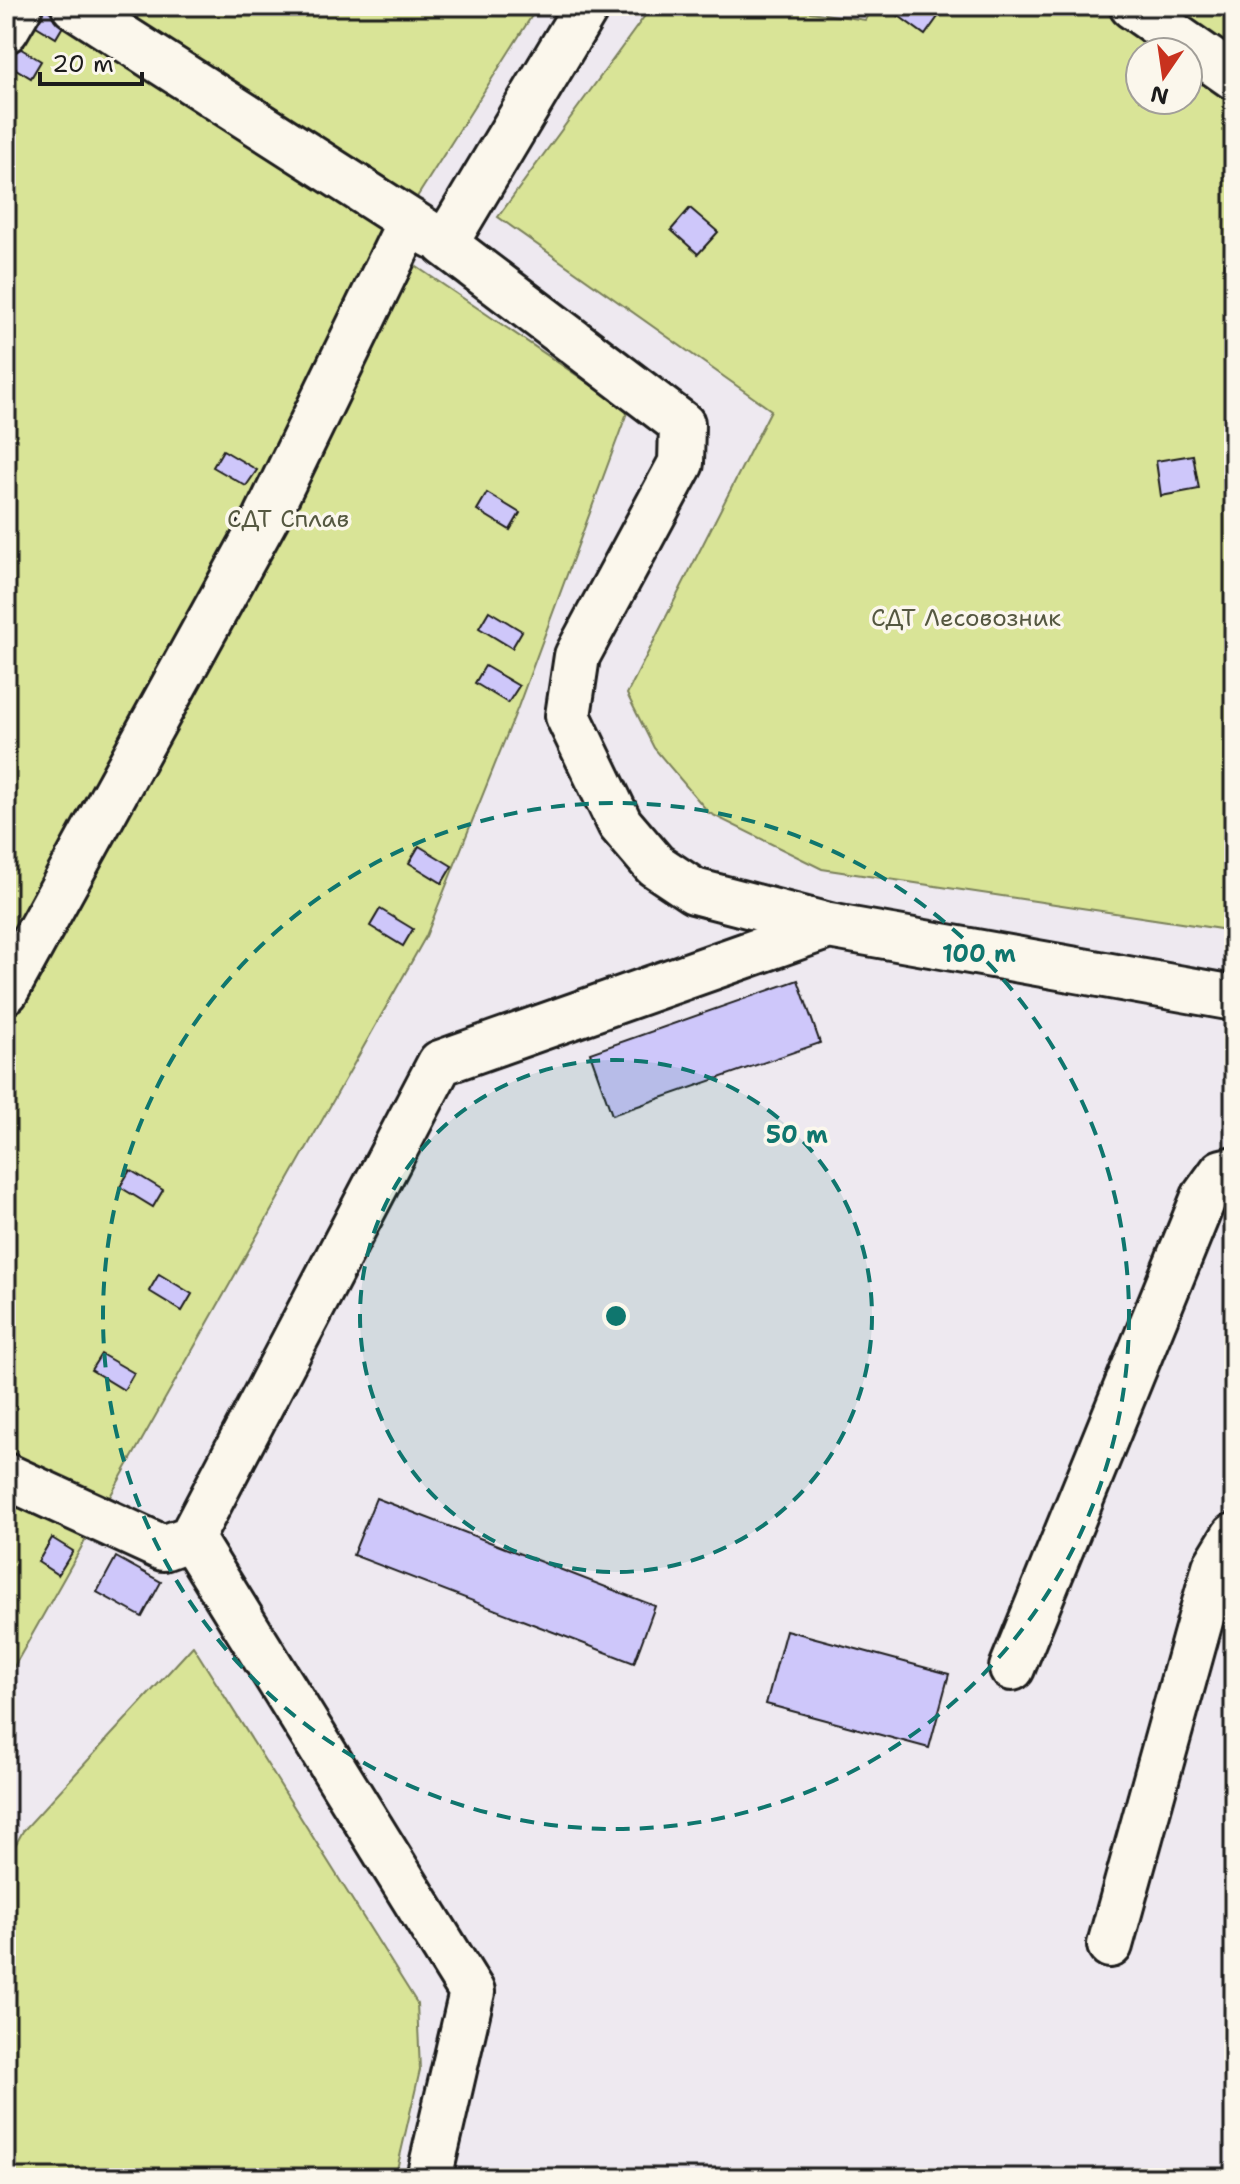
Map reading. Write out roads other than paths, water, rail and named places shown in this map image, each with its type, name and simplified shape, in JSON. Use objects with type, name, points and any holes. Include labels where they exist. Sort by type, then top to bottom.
[{"type":"street","points":[[6,30],[20,6]]},
{"type":"street","points":[[74,6],[427,233],[682,424],[681,463],[577,656],[568,716],[620,824],[655,865],[694,891],[829,926],[1234,998]]},
{"type":"street","points":[[6,991],[427,233],[587,6]]},
{"type":"street","points":[[1132,6],[1234,77]]},
{"type":"street","points":[[11,1490],[163,1548],[191,1538],[440,1063],[829,926]]},
{"type":"street","points":[[1012,1668],[1204,1197],[1222,1172],[1234,1169]]},
{"type":"street","points":[[1110,1945],[1215,1567],[1234,1536]]},
{"type":"street","points":[[191,1538],[472,1992],[429,2178]]},
{"type":"park label","name":"СДТ Сплав","points":[[288,519]]},
{"type":"park label","name":"СДТ Лесовозник","points":[[966,618]]}]
